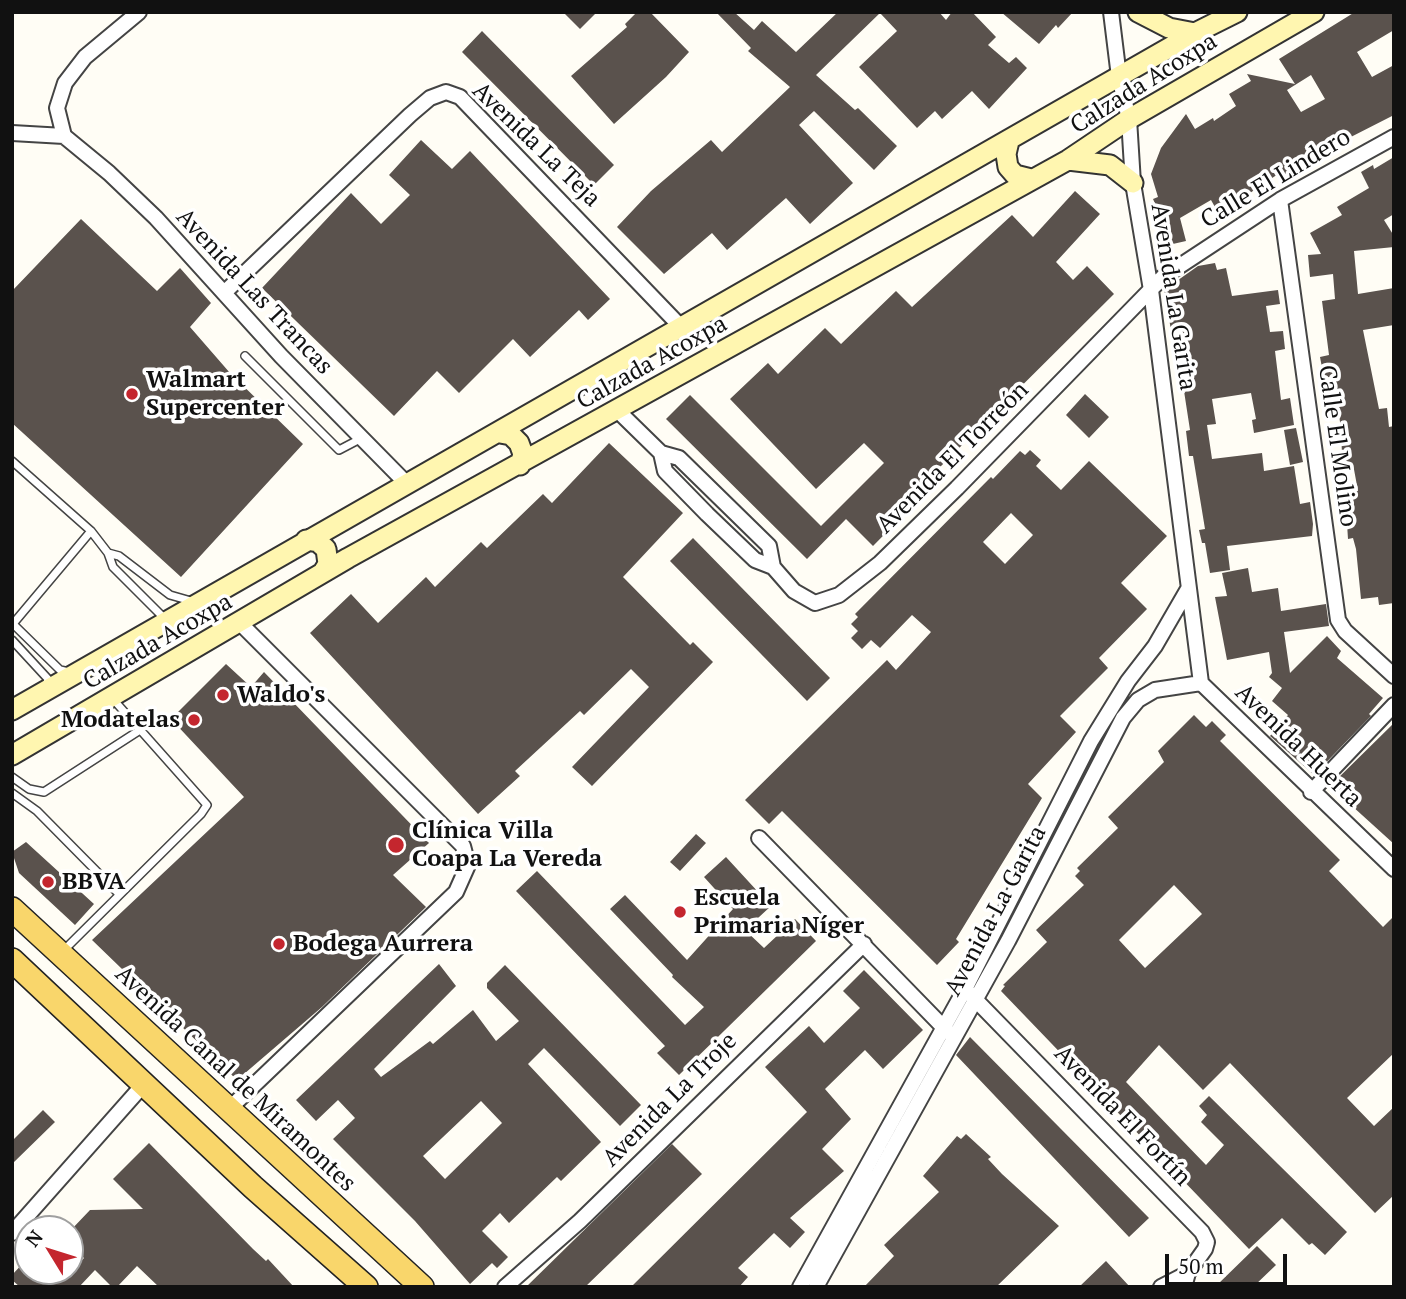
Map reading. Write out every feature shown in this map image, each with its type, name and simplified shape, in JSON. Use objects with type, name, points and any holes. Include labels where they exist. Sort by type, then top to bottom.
[{"type":"main road","points":[[1138,12],[1169,28],[1195,33]]},
{"type":"main road","name":"Calzada Acoxpa","points":[[12,710],[1195,33],[1237,12]]},
{"type":"main road","name":"Calzada Acoxpa","points":[[12,755],[323,572],[538,455],[616,409],[688,373],[1068,160],[1129,119],[1314,12]]},
{"type":"main road","points":[[1009,141],[1006,154],[1008,167],[1020,178],[1031,179]]},
{"type":"main road","points":[[986,154],[1007,167],[1011,179],[1010,191]]},
{"type":"main road","points":[[1068,160],[1110,165],[1133,183]]},
{"type":"main road","points":[[521,421],[521,442],[538,455]]},
{"type":"main road","points":[[500,433],[511,435],[519,443],[523,454],[520,465]]},
{"type":"main road","points":[[328,528],[331,547],[348,558]]},
{"type":"main road","points":[[306,540],[318,542],[326,549],[328,564],[323,572]]},
{"type":"main road","name":"Avenida Canal de Miramontes","points":[[12,909],[422,1287]]},
{"type":"main road","points":[[14,966],[366,1287]]},
{"type":"street","points":[[12,133],[64,136],[57,108],[65,83],[85,57],[139,12]]},
{"type":"street","name":"Avenida La Garita","points":[[800,1287],[949,1032],[1130,708],[1155,690],[1201,683],[1151,290],[1133,183],[1129,119],[1119,77],[1111,12]]},
{"type":"street","name":"Avenida La Teja","points":[[225,292],[410,115],[430,98],[446,92],[460,97],[682,328]]},
{"type":"street","name":"Avenida Las Trancas","points":[[64,136],[118,182],[225,292],[360,439],[407,484]]},
{"type":"street","name":"Calle El Lindero","points":[[1151,290],[1163,277],[1211,243],[1394,137]]},
{"type":"street","name":"Calle El Molino","points":[[1280,201],[1338,620],[1345,631],[1394,676]]},
{"type":"street","name":"Avenida El Torreón","points":[[616,409],[661,453],[679,458],[769,546],[773,566],[794,591],[815,603],[839,595],[880,563],[1151,290]]},
{"type":"street","name":"Avenida El Torreón","points":[[661,453],[665,471],[707,514],[755,560],[773,566]]},
{"type":"street","name":"Avenida La Garita","points":[[970,994],[1091,741],[1128,681],[1155,646],[1188,589]]},
{"type":"street","points":[[229,1109],[456,892],[468,865],[463,846],[240,623]]},
{"type":"street","name":"Avenida Huerta","points":[[1201,683],[1311,792],[1394,869]]},
{"type":"street","points":[[1311,792],[1394,705]]},
{"type":"street","points":[[759,838],[949,1032]]},
{"type":"street","name":"Avenida La Troje","points":[[505,1287],[580,1221],[864,944]]},
{"type":"street","name":"Avenida El Fortín","points":[[970,994],[1202,1231],[1207,1242],[1205,1249],[1186,1280],[1161,1287]]},
{"type":"street","name":"Avenida La Garita","points":[[816,1287],[949,1032]]},
{"type":"street","points":[[12,1233],[144,1084]]},
{"type":"lane","points":[[245,356],[339,450],[360,439]]},
{"type":"lane","points":[[12,461],[90,531],[108,552],[113,567],[168,622]]},
{"type":"lane","points":[[75,673],[61,670],[13,624],[90,531]]},
{"type":"lane","points":[[108,552],[119,556],[170,596],[205,601]]},
{"type":"lane","points":[[12,640],[48,679],[46,691]]},
{"type":"lane","points":[[61,953],[201,814],[207,804],[112,698]]},
{"type":"lane","points":[[12,777],[29,789],[44,792],[140,730]]},
{"type":"lane","points":[[12,793],[37,811],[119,894]]},
{"type":"building","points":[[563,12],[597,12],[580,29]]},
{"type":"building","points":[[637,12],[650,12],[689,52],[666,77],[614,124],[571,76],[627,27],[625,24]]},
{"type":"building","points":[[716,12],[734,12],[754,30],[762,21],[796,52],[838,12],[939,12],[946,20],[952,12],[972,12],[996,37],[988,45],[1009,63],[1016,57],[1027,68],[989,109],[972,91],[942,119],[935,111],[917,128],[859,67],[897,31],[880,13],[816,75],[855,110],[858,108],[897,146],[874,170],[814,111],[799,125],[853,183],[810,224],[786,198],[727,250],[712,233],[664,274],[617,227],[651,191],[711,140],[722,152],[790,87],[748,51],[751,48]]},
{"type":"building","points":[[1001,12],[1073,12],[1058,28],[1056,25],[1039,44]]},
{"type":"building","points":[[1355,12],[1394,12],[1394,30],[1357,52],[1372,77],[1394,65],[1394,115],[1341,142],[1343,146],[1322,157],[1321,155],[1283,177],[1281,172],[1250,193],[1252,196],[1220,216],[1211,200],[1180,218],[1186,241],[1164,246],[1159,227],[1165,226],[1153,199],[1158,197],[1151,174],[1161,148],[1186,114],[1195,129],[1213,118],[1214,121],[1236,106],[1229,94],[1251,81],[1247,74],[1295,84],[1279,59]],"holes":[[[1311,75],[1325,99],[1301,112],[1287,90]]]},
{"type":"building","points":[[482,31],[614,165],[594,185],[462,52]]},
{"type":"building","points":[[421,140],[452,169],[470,151],[610,299],[588,320],[579,310],[530,357],[513,339],[459,393],[437,371],[394,416],[262,288],[351,193],[381,224],[410,195],[389,175]]},
{"type":"building","points":[[1394,157],[1394,214],[1384,220],[1394,236],[1394,247],[1354,251],[1358,294],[1394,288],[1394,325],[1363,330],[1379,409],[1387,408],[1389,427],[1394,426],[1394,603],[1379,605],[1378,597],[1361,599],[1356,549],[1353,538],[1348,539],[1345,493],[1358,491],[1353,464],[1339,466],[1336,453],[1342,452],[1334,376],[1324,378],[1320,357],[1329,355],[1322,301],[1335,299],[1333,274],[1310,277],[1308,255],[1321,254],[1310,233],[1342,215],[1337,207],[1369,188],[1361,172],[1373,165],[1374,169]]},
{"type":"building","points":[[1075,191],[1100,214],[1056,262],[1073,280],[1087,266],[1114,294],[930,477],[936,482],[873,546],[846,519],[807,559],[666,419],[690,395],[821,526],[884,463],[864,443],[816,489],[730,399],[768,363],[778,374],[825,328],[841,344],[896,291],[912,307],[1012,215],[1033,237]]},
{"type":"building","name":"Walmart Supercenter","points":[[81,219],[157,291],[180,268],[211,303],[190,327],[230,373],[303,444],[181,577],[12,423],[12,291]]},
{"type":"building","points":[[1215,263],[1217,270],[1226,268],[1232,296],[1278,290],[1280,304],[1266,306],[1270,332],[1283,331],[1285,349],[1275,351],[1281,400],[1290,398],[1294,425],[1254,433],[1252,420],[1256,419],[1251,393],[1212,399],[1216,424],[1207,425],[1212,459],[1262,453],[1264,471],[1294,466],[1300,504],[1310,502],[1313,524],[1312,536],[1227,546],[1230,570],[1210,573],[1205,543],[1202,543],[1199,530],[1205,529],[1193,456],[1189,456],[1186,431],[1190,430],[1184,391],[1189,391],[1183,351],[1175,353],[1164,290],[1198,266]]},
{"type":"building","points":[[1085,394],[1109,417],[1089,438],[1066,415]]},
{"type":"building","points":[[1296,428],[1303,462],[1290,465],[1284,430]]},
{"type":"building","points":[[609,443],[683,513],[623,577],[690,645],[693,642],[713,662],[592,786],[572,767],[649,687],[631,669],[584,715],[580,711],[515,771],[520,776],[478,814],[310,633],[351,594],[378,623],[426,577],[435,587],[481,542],[487,548],[543,494],[552,503]]},
{"type":"building","points":[[1030,450],[1041,460],[1036,466],[1061,490],[1089,461],[1167,536],[1121,583],[1147,609],[1099,658],[1108,668],[1060,716],[1076,732],[1028,784],[1042,798],[956,939],[959,942],[937,965],[782,811],[769,824],[745,800],[887,660],[896,670],[931,632],[912,615],[880,648],[871,640],[862,649],[851,638],[858,631],[851,624],[858,617],[855,614],[991,477],[993,479],[1020,451],[1025,455]],"holes":[[[1011,513],[1033,535],[1005,564],[983,542]]]},
{"type":"building","points":[[693,538],[830,678],[807,701],[670,561]]},
{"type":"building","points":[[1248,568],[1252,592],[1278,588],[1281,611],[1326,604],[1329,626],[1284,632],[1290,673],[1327,636],[1341,651],[1337,658],[1383,698],[1369,714],[1371,716],[1314,775],[1270,736],[1288,715],[1272,701],[1282,688],[1269,677],[1272,673],[1269,652],[1227,660],[1215,597],[1227,596],[1222,573]]},
{"type":"building","points":[[226,664],[251,687],[264,672],[429,843],[393,875],[426,907],[322,1007],[237,1080],[92,940],[244,797],[171,719]]},
{"type":"building","points":[[1194,715],[1206,727],[1212,721],[1226,735],[1220,741],[1340,860],[1329,871],[1383,927],[1394,916],[1394,1053],[1347,1098],[1374,1126],[1394,1107],[1394,1195],[1375,1213],[1230,1063],[1203,1090],[1159,1045],[1126,1082],[1206,1165],[1224,1145],[1201,1122],[1207,1115],[1199,1106],[1209,1096],[1347,1232],[1325,1255],[1312,1243],[1309,1245],[1282,1218],[1249,1249],[1001,991],[1005,986],[1003,985],[1047,942],[1036,930],[1084,885],[1075,876],[1080,871],[1077,868],[1118,828],[1108,817],[1164,762],[1158,751]],"holes":[[[1174,885],[1202,914],[1145,968],[1119,940]]]},
{"type":"building","points":[[1394,723],[1394,844],[1330,786]]},
{"type":"building","points":[[696,834],[706,843],[680,871],[670,862]]},
{"type":"building","points":[[26,842],[94,904],[75,925],[19,873],[12,852]]},
{"type":"building","points":[[726,857],[771,906],[745,930],[764,948],[795,919],[816,941],[679,1075],[657,1053],[665,1046],[516,891],[537,871],[685,1025],[704,1007],[672,977],[610,909],[625,895],[687,960],[733,909],[704,877]]},
{"type":"building","points":[[439,964],[456,986],[374,1069],[381,1077],[430,1041],[433,1044],[473,1010],[496,1041],[519,1021],[487,988],[487,983],[505,965],[641,1105],[620,1126],[544,1048],[528,1064],[601,1142],[561,1181],[557,1177],[509,1223],[500,1213],[482,1231],[508,1257],[497,1268],[492,1263],[470,1284],[415,1221],[333,1139],[355,1118],[338,1100],[316,1121],[296,1100]],"holes":[[[481,1101],[502,1123],[445,1179],[423,1156]]]},
{"type":"building","points":[[864,970],[923,1030],[883,1069],[865,1050],[825,1089],[851,1119],[822,1149],[844,1171],[790,1218],[805,1232],[790,1248],[774,1233],[738,1268],[748,1277],[739,1287],[631,1287],[807,1112],[765,1067],[809,1026],[824,1043],[860,1008],[843,991]]},
{"type":"building","points":[[970,1037],[1149,1218],[1129,1237],[956,1055]]},
{"type":"building","points":[[43,1110],[55,1122],[12,1164],[12,1141]]},
{"type":"building","points":[[966,1134],[991,1157],[988,1159],[1002,1174],[1059,1226],[996,1287],[864,1287],[894,1256],[884,1245],[939,1192],[923,1176],[957,1136],[961,1139]]},
{"type":"building","points":[[149,1143],[294,1287],[159,1287],[137,1266],[117,1287],[112,1287],[95,1270],[84,1282],[84,1216],[90,1210],[143,1209],[113,1179]]},
{"type":"building","points":[[672,1144],[702,1174],[585,1287],[526,1287]]},
{"type":"building","points":[[1257,1246],[1276,1265],[1253,1287],[1215,1287]]},
{"type":"building","points":[[1106,1261],[1130,1287],[1079,1287]]},
{"type":"building","points":[[18,1285],[81,1285],[79,1287]]},
{"type":"place","name":"Walmart Supercenter","points":[[132,394]]},
{"type":"place","name":"Waldo's","points":[[223,695]]},
{"type":"place","name":"Modatelas","points":[[194,720]]},
{"type":"place","name":"Clínica Villa Coapa La Vereda","points":[[396,845]]},
{"type":"place","name":"BBVA","points":[[48,882]]},
{"type":"place","name":"Escuela Primaria Níger","points":[[680,912]]},
{"type":"place","name":"Bodega Aurrera","points":[[279,944]]}]
